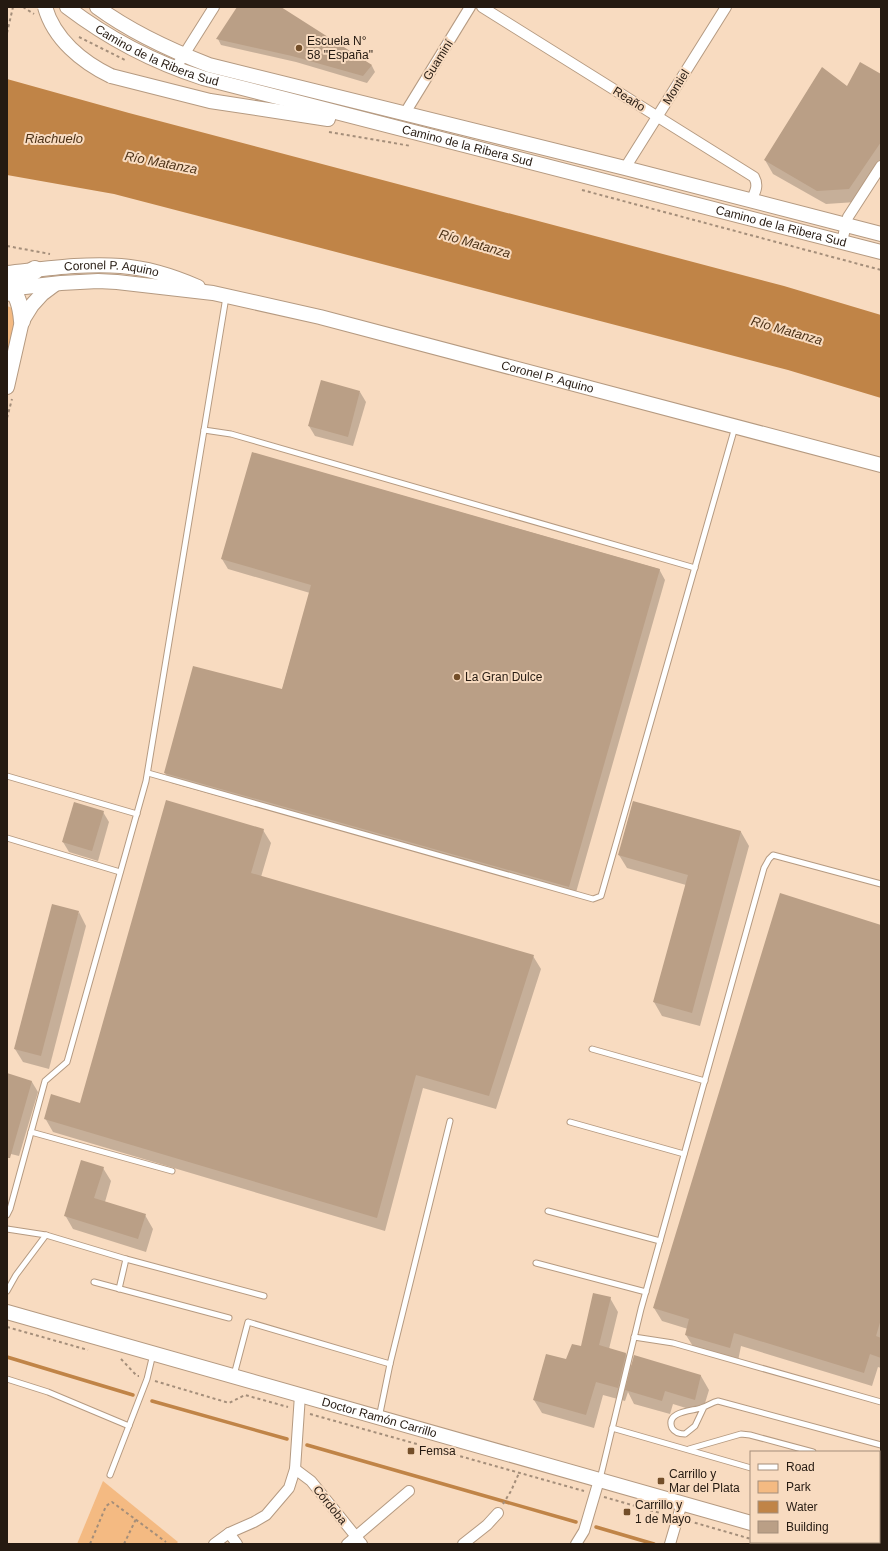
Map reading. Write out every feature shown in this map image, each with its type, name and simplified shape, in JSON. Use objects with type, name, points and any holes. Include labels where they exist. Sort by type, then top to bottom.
[{"type":"highway","points":[[8,285],[34,270]]},
{"type":"main road","points":[[45,7],[55,29],[66,44],[78,56],[111,76],[210,101],[401,130]]},
{"type":"main road","name":"Camino de la Ribera Sud","points":[[67,7],[131,49],[175,69],[203,78],[881,252]]},
{"type":"main road","name":"Camino de la Ribera Sud","points":[[97,7],[133,30],[184,55],[209,65],[625,168],[881,234]]},
{"type":"main road","name":"Coronel P. Aquino","points":[[34,270],[121,266],[144,269],[175,277],[220,295]]},
{"type":"main road","name":"Coronel P. Aquino","points":[[8,285],[54,285],[98,281],[220,295],[320,317],[881,465]]},
{"type":"main road","points":[[8,285],[19,304],[22,321]]},
{"type":"main road","points":[[7,387],[22,321],[32,305],[42,294],[54,285]]},
{"type":"main road","name":"Doctor Ramón Carrillo","points":[[7,1312],[750,1523]]},
{"type":"street","points":[[175,69],[214,7]]},
{"type":"street","name":"Guaminí","points":[[405,113],[470,7]]},
{"type":"street","name":"Reaño","points":[[482,7],[754,176],[757,182],[757,188],[751,201]]},
{"type":"street","name":"Montiel","points":[[625,168],[726,7]]},
{"type":"street","points":[[842,241],[848,217],[881,166]]},
{"type":"street","points":[[214,1544],[228,1533],[266,1515],[289,1488],[295,1469],[300,1395]]},
{"type":"street","name":"Córdoba","points":[[295,1469],[311,1481],[359,1540]]},
{"type":"street","points":[[576,1544],[584,1531],[599,1480]]},
{"type":"street","points":[[347,1544],[359,1540],[408,1491]]},
{"type":"street","points":[[670,1544],[682,1503]]},
{"type":"street","points":[[463,1544],[488,1525],[499,1511]]},
{"type":"street","points":[[228,1533],[237,1544]]},
{"type":"lane","points":[[7,1215],[10,1209],[45,1081],[67,1062],[148,773],[204,430],[220,295]]},
{"type":"lane","points":[[148,773],[585,897],[593,899],[601,896],[736,426]]},
{"type":"lane","points":[[204,430],[231,434],[695,568]]},
{"type":"lane","points":[[7,776],[137,814]]},
{"type":"lane","points":[[7,838],[120,872]]},
{"type":"lane","points":[[599,1480],[646,1292],[764,868],[773,855],[881,884]]},
{"type":"lane","points":[[592,1049],[705,1081]]},
{"type":"lane","points":[[380,1418],[390,1364],[450,1121]]},
{"type":"lane","points":[[570,1122],[684,1154]]},
{"type":"lane","points":[[31,1132],[172,1171]]},
{"type":"lane","points":[[548,1211],[660,1241]]},
{"type":"lane","points":[[7,1229],[46,1235],[126,1259],[264,1296]]},
{"type":"lane","points":[[7,1291],[16,1275],[46,1235]]},
{"type":"lane","points":[[119,1289],[126,1259]]},
{"type":"lane","points":[[536,1263],[646,1292]]},
{"type":"lane","points":[[94,1282],[229,1318]]},
{"type":"lane","points":[[234,1376],[248,1322],[390,1364]]},
{"type":"lane","points":[[634,1337],[673,1343],[881,1402]]},
{"type":"lane","points":[[110,1475],[147,1379],[153,1353]]},
{"type":"lane","points":[[7,1379],[48,1392],[129,1426]]},
{"type":"lane","points":[[704,1407],[695,1426],[686,1434],[675,1432],[672,1427],[672,1423],[674,1416],[678,1413],[704,1407],[713,1401],[723,1401],[881,1445]]},
{"type":"lane","points":[[612,1428],[750,1468]]},
{"type":"lane","points":[[689,1449],[741,1434],[750,1435],[809,1451]]},
{"type":"path","points":[[7,33],[13,7]]},
{"type":"path","points":[[7,246],[56,255],[58,268]]},
{"type":"path","points":[[7,1327],[91,1351]]},
{"type":"path","points":[[114,1357],[122,1359],[137,1376],[228,1403],[245,1395],[750,1539]]},
{"type":"path","points":[[499,1511],[519,1473]]},
{"type":"path","points":[[90,1544],[106,1506],[112,1502],[166,1542]]},
{"type":"path","points":[[124,1544],[136,1519]]},
{"type":"green space","points":[[7,306],[12,308],[15,322],[7,363]]},
{"type":"green space","points":[[103,1481],[178,1542],[176,1544],[77,1544]]},
{"type":"water","name":"Riachuelo","points":[[7,79],[129,113],[784,286],[881,315],[881,398],[788,370],[114,194],[7,175]]},
{"type":"building","name":"Escuela N° 58 \"España\"","points":[[237,7],[281,7],[372,65],[363,76],[292,56],[216,39]]},
{"type":"building","points":[[860,62],[881,74],[881,142],[849,189],[817,191],[764,160],[822,67],[847,86]]},
{"type":"building","points":[[321,380],[360,391],[348,437],[308,426]]},
{"type":"building","name":"La Gran Dulce","points":[[252,452],[660,569],[569,887],[164,773],[193,666],[282,689],[311,585],[221,559]]},
{"type":"building","points":[[166,800],[264,829],[251,873],[534,955],[489,1096],[416,1075],[377,1218],[44,1119],[51,1094],[80,1103]]},
{"type":"building","points":[[633,801],[741,831],[692,1013],[653,1002],[688,875],[618,855]]},
{"type":"building","points":[[74,802],[104,811],[92,851],[62,842]]},
{"type":"building","points":[[780,893],[881,925],[881,1319],[876,1336],[881,1338],[881,1358],[870,1354],[864,1373],[734,1333],[730,1348],[685,1335],[689,1319],[653,1308]]},
{"type":"building","points":[[52,904],[79,911],[41,1056],[14,1049]]},
{"type":"building","points":[[7,1073],[32,1081],[10,1158],[7,1158]]},
{"type":"building","points":[[81,1160],[104,1167],[94,1198],[146,1214],[138,1239],[64,1216]]},
{"type":"building","points":[[593,1293],[611,1297],[599,1345],[626,1353],[618,1388],[596,1382],[586,1415],[533,1400],[546,1354],[566,1359],[572,1344],[581,1346]]},
{"type":"building","points":[[634,1355],[701,1375],[695,1400],[665,1391],[662,1401],[625,1390]]},
{"type":"waterway","points":[[7,1357],[133,1395]]},
{"type":"waterway","points":[[152,1401],[287,1439]]},
{"type":"waterway","points":[[307,1445],[576,1522]]},
{"type":"waterway","points":[[596,1527],[654,1544]]},
{"type":"place","name":"Escuela N° 58 \"España\"","points":[[299,48]]},
{"type":"place","name":"La Gran Dulce","points":[[457,677]]},
{"type":"place","name":"Femsa","points":[[411,1451]]},
{"type":"place","name":"Carrillo y Mar del Plata","points":[[661,1481]]},
{"type":"place","name":"Carrillo y 1 de Mayo","points":[[627,1512]]},
{"type":"water label","name":"Río Matanza","points":[[161,162]]},
{"type":"water label","name":"Río Matanza","points":[[475,243]]},
{"type":"water label","name":"Río Matanza","points":[[787,330]]}]
